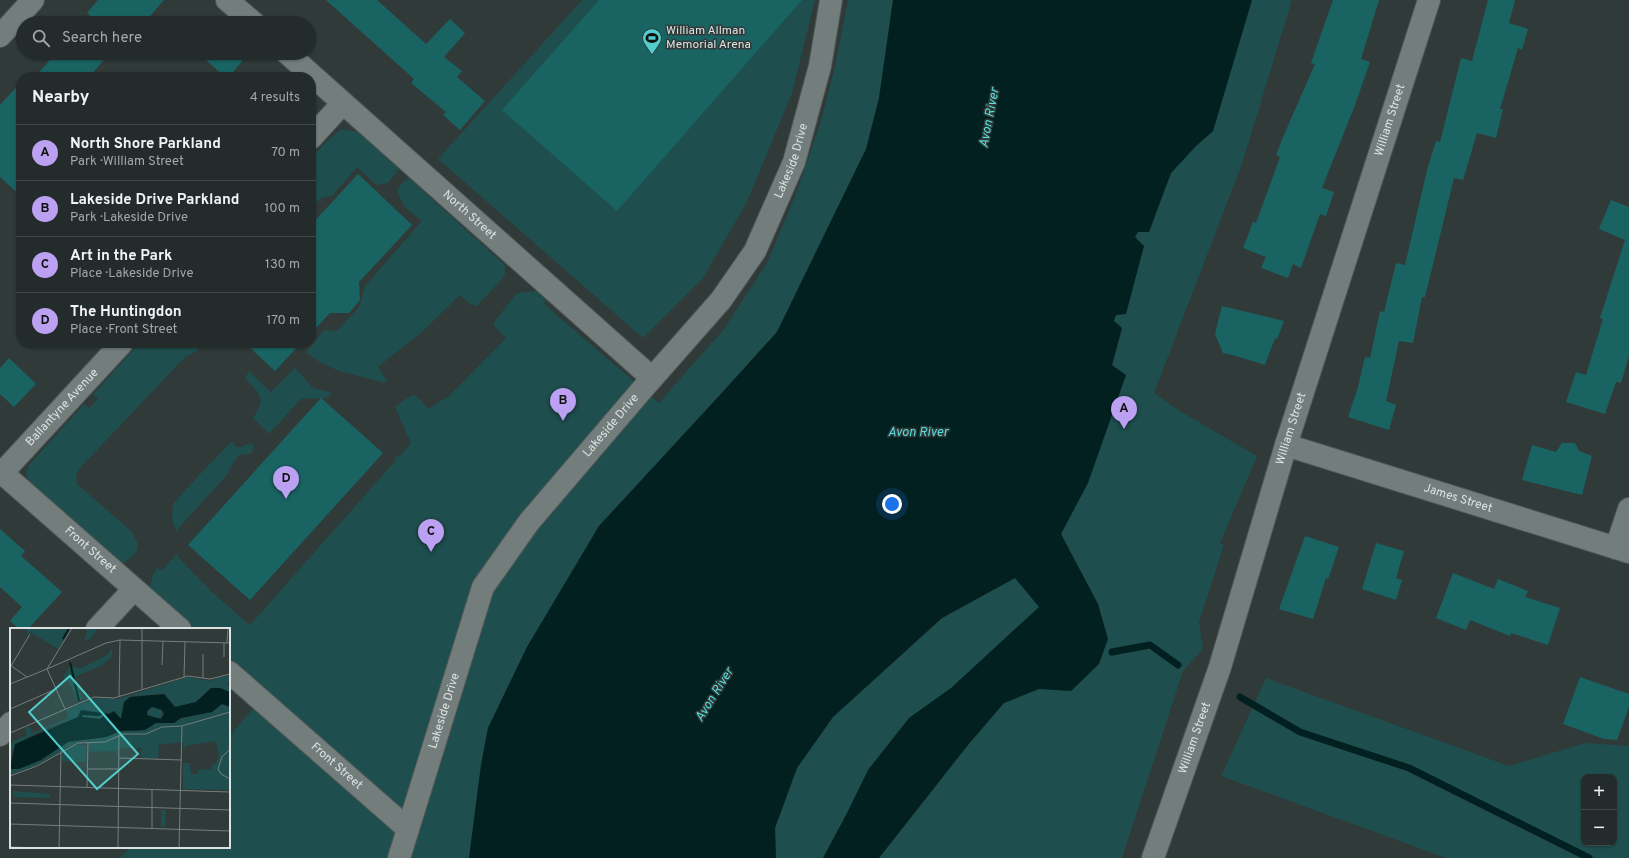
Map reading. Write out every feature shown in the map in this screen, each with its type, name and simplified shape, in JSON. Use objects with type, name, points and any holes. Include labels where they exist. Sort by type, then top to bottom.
[{"type":"street","points":[[18,16],[33,0]]},
{"type":"street","points":[[227,0],[246,16]]},
{"type":"street","name":"Lakeside Drive","points":[[399,858],[482,587],[529,522],[721,300],[755,251],[794,162],[820,66],[831,0]]},
{"type":"street","name":"William Street","points":[[1153,858],[1206,712],[1286,445],[1429,0]]},
{"type":"street","points":[[0,36],[16,19]]},
{"type":"street","name":"North Street","points":[[295,60],[308,72]]},
{"type":"street","name":"North Street","points":[[316,79],[652,378]]},
{"type":"street","points":[[316,133],[343,103]]},
{"type":"street","name":"Ballantyne Avenue","points":[[1,472],[117,348]]},
{"type":"street","name":"James Street","points":[[1286,445],[1623,550]]},
{"type":"street","name":"Front Street","points":[[1,472],[179,628]]},
{"type":"street","points":[[1623,550],[1629,509]]},
{"type":"street","points":[[98,628],[134,589]]},
{"type":"street","name":"Front Street","points":[[230,673],[408,830]]},
{"type":"street","points":[[0,735],[10,724]]},
{"type":"shaded area","points":[[582,0],[815,0],[792,93],[747,202],[703,278],[643,338],[438,159]]},
{"type":"shaded area","points":[[848,0],[893,0],[879,98],[866,149],[777,332],[599,526],[527,647],[488,728],[481,765],[469,858],[120,858],[129,848],[230,848],[230,735],[268,692],[235,663],[230,660],[230,628],[194,628],[168,605],[149,591],[153,574],[157,568],[162,570],[178,553],[178,557],[211,591],[247,623],[251,624],[395,461],[395,457],[401,455],[411,443],[395,407],[413,395],[418,397],[428,409],[450,395],[506,338],[494,326],[494,322],[517,293],[536,291],[546,301],[544,304],[659,403],[724,329],[767,263],[796,194],[821,121],[834,71]]},
{"type":"shaded area","points":[[1252,0],[1292,0],[1242,164],[1154,393],[1180,411],[1257,456],[1220,543],[1224,545],[1199,622],[1203,649],[1183,671],[1122,858],[776,858],[775,828],[797,768],[833,717],[942,618],[1015,578],[1112,366],[1122,328],[1114,321],[1135,237],[1138,231],[1149,231],[1171,173],[1196,146],[1213,131]]},
{"type":"shaded area","points":[[341,129],[358,132],[399,169],[388,183],[376,185],[357,167],[332,196],[321,198],[316,203],[316,153]]},
{"type":"shaded area","points":[[409,178],[505,266],[505,274],[477,306],[471,305],[460,295],[421,333],[378,367],[387,381],[385,383],[339,371],[321,363],[306,352],[309,348],[316,348],[316,340],[324,330],[337,331],[359,307],[365,286],[422,221],[405,207],[397,192],[400,185]]},
{"type":"shaded area","points":[[135,348],[199,348],[196,352],[186,356],[80,468],[76,476],[77,484],[130,530],[137,541],[138,546],[135,553],[121,565],[28,481],[26,473],[29,465],[84,404],[89,408],[98,399],[93,395]]},
{"type":"shaded area","points":[[295,368],[313,388],[333,393],[326,398],[301,399],[269,434],[253,418],[261,400],[258,393],[245,378],[249,371],[271,392]]},
{"type":"shaded area","points":[[232,441],[236,447],[242,447],[250,443],[254,446],[251,454],[239,455],[228,474],[176,531],[172,520],[173,504]]},
{"type":"shaded area","points":[[1266,678],[1509,766],[1585,743],[1629,746],[1629,858],[1446,858],[1221,776]]},
{"type":"water","name":"Avon River","points":[[893,0],[1252,0],[1213,131],[1196,146],[1171,173],[1149,232],[1138,232],[1135,237],[1144,246],[1126,314],[1116,315],[1114,321],[1122,328],[1112,365],[1126,375],[1088,483],[1061,534],[1098,604],[1108,639],[1099,664],[1071,691],[1039,689],[1004,703],[968,745],[879,858],[823,858],[868,770],[909,718],[951,688],[1039,607],[1015,578],[942,618],[833,717],[797,768],[775,828],[776,858],[469,858],[481,765],[488,728],[527,647],[599,526],[777,332],[866,149],[879,98]]},
{"type":"building","points":[[98,0],[164,0],[150,16],[90,16],[87,13]]},
{"type":"building","points":[[326,0],[377,0],[426,44],[450,19],[465,33],[444,57],[462,71],[457,77],[485,101],[460,130],[443,115],[446,112],[411,83],[414,79]]},
{"type":"building","name":"William Allman Memorial Arena","points":[[599,0],[802,0],[617,211],[502,110]]},
{"type":"building","points":[[1333,0],[1379,0],[1361,59],[1370,62],[1355,105],[1322,188],[1334,192],[1326,216],[1320,214],[1301,268],[1293,264],[1288,278],[1261,268],[1266,257],[1243,248],[1253,222],[1256,223],[1280,157],[1276,155],[1283,137],[1315,64],[1311,63]]},
{"type":"building","points":[[1488,0],[1515,0],[1509,23],[1528,29],[1522,50],[1518,48],[1500,109],[1503,109],[1496,138],[1477,133],[1463,180],[1454,178],[1425,297],[1422,297],[1413,343],[1399,341],[1386,401],[1396,405],[1389,430],[1348,417],[1358,387],[1365,357],[1370,358],[1380,311],[1384,312],[1396,263],[1405,265],[1427,170],[1436,141],[1440,142],[1461,58],[1472,61]]},
{"type":"building","points":[[50,60],[104,60],[93,72],[39,72]]},
{"type":"building","points":[[206,60],[243,60],[233,72],[219,72]]},
{"type":"building","points":[[16,87],[16,191],[0,177],[0,105]]},
{"type":"building","points":[[358,174],[412,225],[359,282],[360,300],[349,313],[330,313],[316,328],[316,220]]},
{"type":"building","points":[[1611,200],[1629,207],[1629,356],[1621,383],[1616,382],[1605,414],[1566,402],[1576,372],[1586,375],[1603,319],[1600,318],[1625,240],[1599,229]]},
{"type":"building","points":[[1222,306],[1284,321],[1277,339],[1275,338],[1265,365],[1223,353],[1215,334]]},
{"type":"building","points":[[250,348],[296,348],[275,371]]},
{"type":"building","points":[[9,358],[36,384],[14,407],[0,394],[0,368]]},
{"type":"building","points":[[321,398],[383,453],[250,600],[188,545]]},
{"type":"building","points":[[1562,443],[1575,443],[1579,451],[1592,456],[1582,495],[1522,480],[1532,445],[1556,452]]},
{"type":"building","points":[[0,529],[25,551],[21,556],[62,592],[29,628],[18,628],[10,621],[22,607],[0,587]]},
{"type":"building","points":[[1305,536],[1339,547],[1328,579],[1326,578],[1313,619],[1279,609]]},
{"type":"building","points":[[1376,543],[1404,551],[1396,578],[1402,580],[1396,600],[1362,589]]},
{"type":"building","points":[[1453,573],[1494,589],[1498,579],[1528,591],[1525,597],[1560,608],[1548,645],[1511,633],[1510,636],[1470,620],[1466,630],[1436,618]]},
{"type":"building","points":[[1580,677],[1629,694],[1629,707],[1617,740],[1604,739],[1563,724]]},
{"type":"waterway","points":[[1112,652],[1150,645],[1178,665]]},
{"type":"waterway","points":[[1240,697],[1300,732],[1409,768],[1589,858]]},
{"type":"place","name":"William Allman Memorial Arena","points":[[652,55]]},
{"type":"place","name":"Lakeside Drive Parkland","points":[[563,421]]},
{"type":"place","name":"North Shore Parkland","points":[[1124,429]]},
{"type":"place","name":"The Huntingdon","points":[[286,499]]},
{"type":"place","name":"Art in the Park","points":[[431,552]]}]
